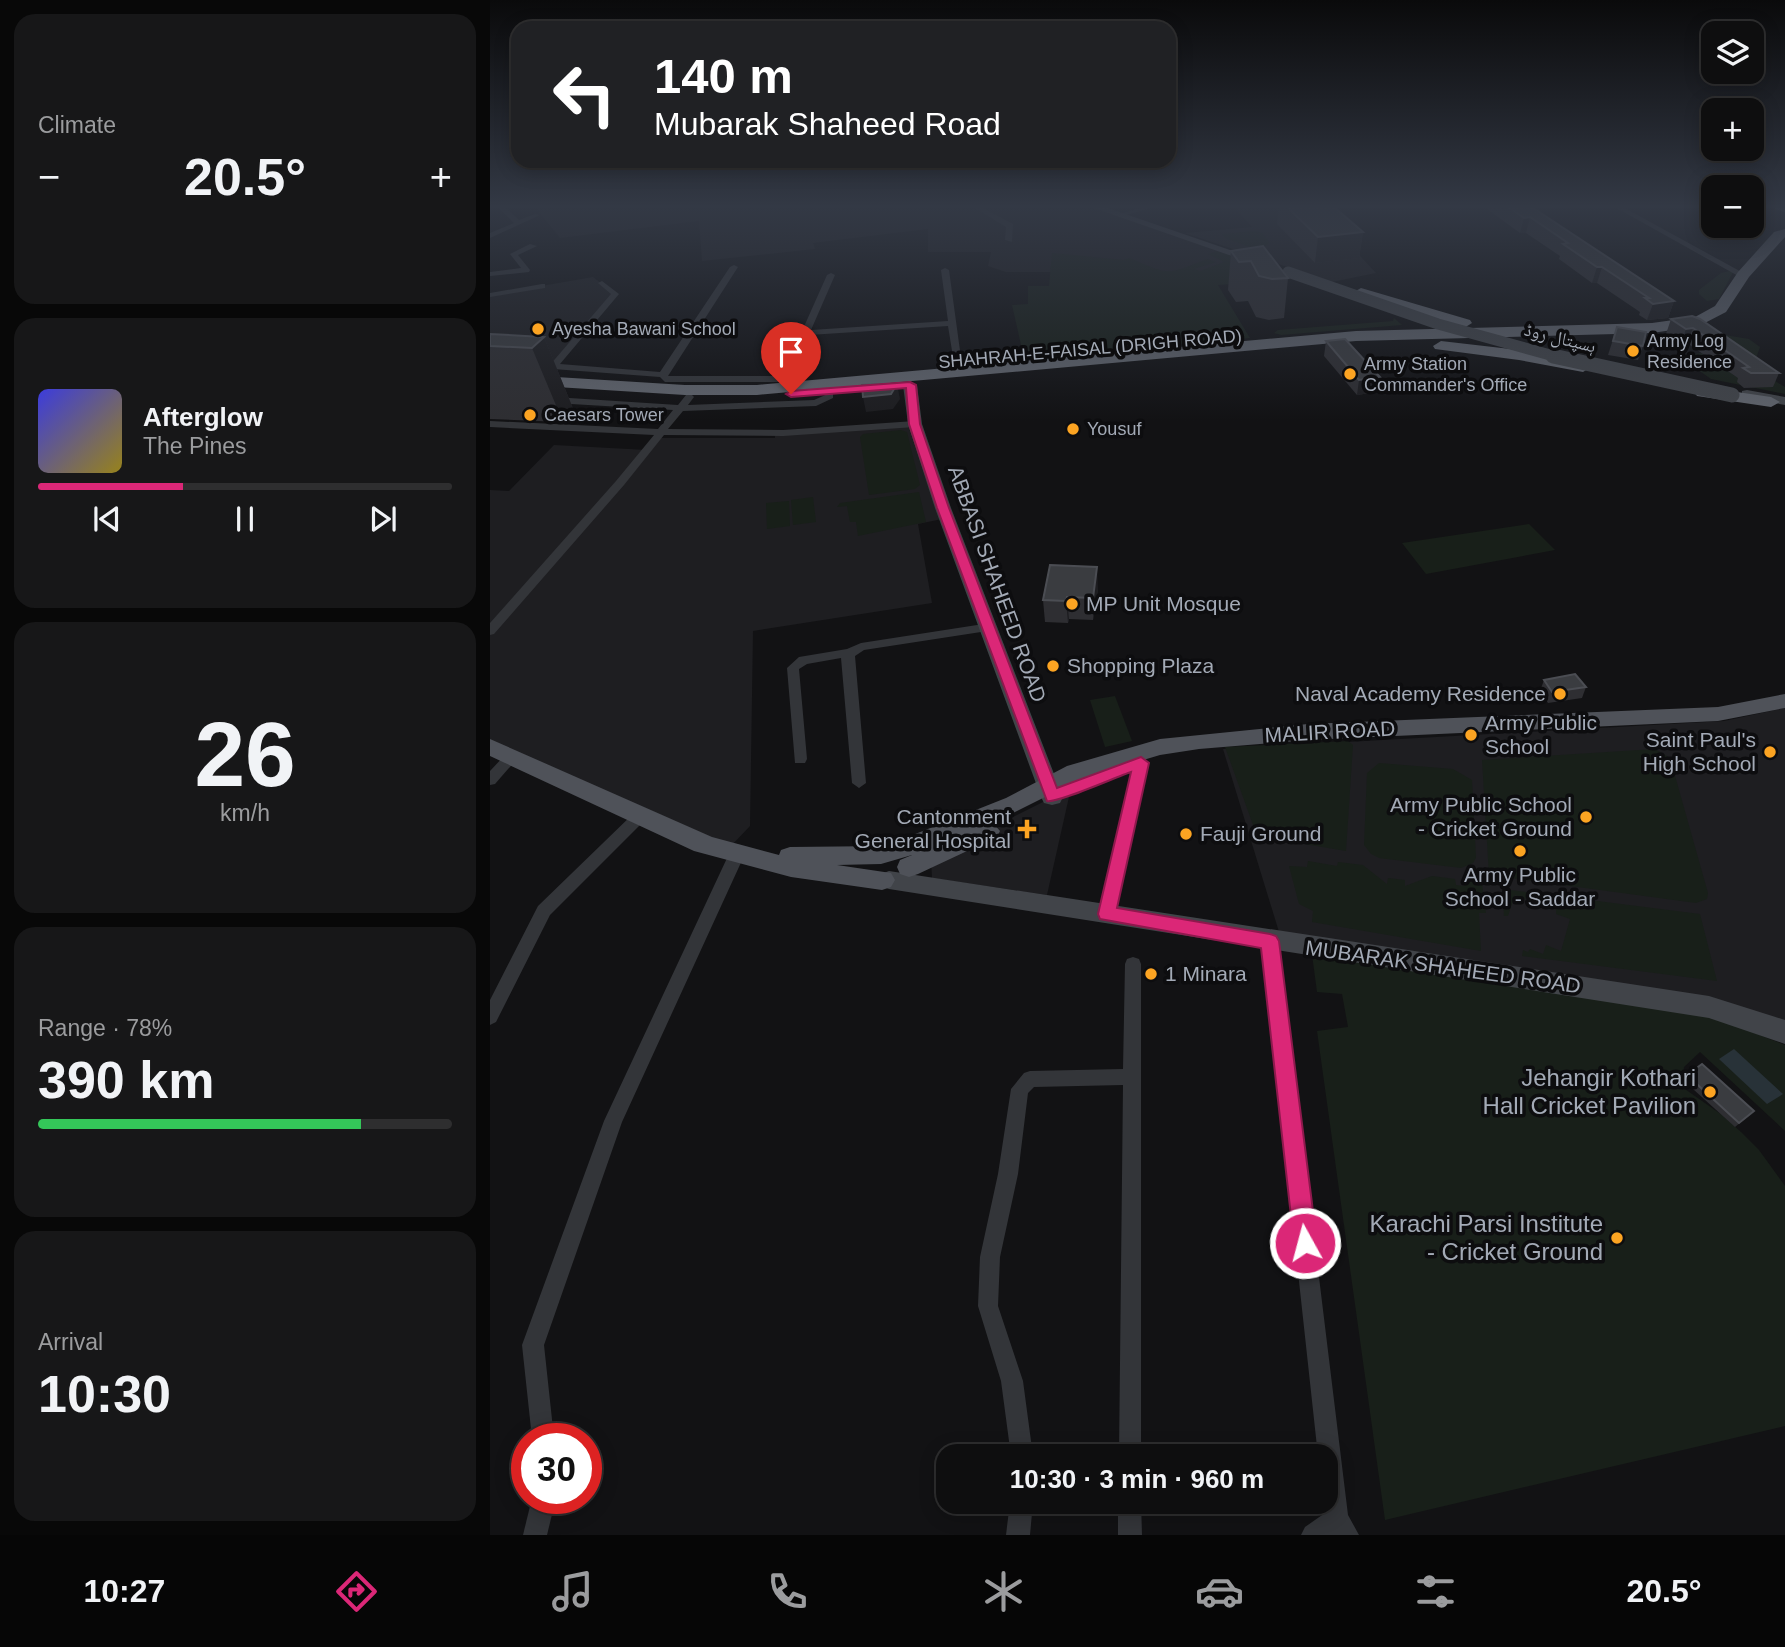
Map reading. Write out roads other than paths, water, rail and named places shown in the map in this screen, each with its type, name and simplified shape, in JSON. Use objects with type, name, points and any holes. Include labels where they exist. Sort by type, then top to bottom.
[{"type":"highway","points":[[1298,278],[1409,320],[1409,325],[1404,328],[1356,335]]},
{"type":"highway","points":[[1312,278],[1523,343],[1717,394],[1777,401]]},
{"type":"highway","points":[[1727,311],[1742,278]]},
{"type":"highway","points":[[1689,328],[1717,325],[1756,278]]},
{"type":"highway","name":"SHAHRAH-E-FAISAL (DRIGH ROAD)","points":[[491,385],[757,390],[1356,335],[1523,343],[1652,328],[1689,328]]},
{"type":"highway","name":"SHAHRAH-E-FAISAL (DRIGH ROAD)","points":[[491,385],[685,403],[1388,341],[1656,335],[1689,328]]},
{"type":"highway","points":[[1577,335],[1592,360]]},
{"type":"highway","points":[[1499,337],[1777,401]]},
{"type":"highway","points":[[1388,341],[1523,343]]},
{"type":"main road","name":"ہسپتال روڈ","points":[[1308,278],[1438,324],[1528,351],[1777,401]]},
{"type":"main road","name":"ABBASI SHAHEED ROAD","points":[[910,385],[915,424],[943,508],[1050,791]]},
{"type":"main road","name":"MALIR ROAD","points":[[894,867],[961,845],[1098,764],[1160,747],[1308,732],[1718,714],[1785,701]]},
{"type":"main road","name":"MALIR ROAD","points":[[1050,791],[1141,763],[1191,753],[1254,746],[1724,721],[1785,708]]},
{"type":"main road","name":"MUBARAK SHAHEED ROAD","points":[[490,733],[709,833],[746,846],[795,858],[894,867],[931,889],[1709,1007],[1785,1032]]},
{"type":"main road","name":"MUBARAK SHAHEED ROAD","points":[[501,752],[640,816],[736,856],[815,873],[894,867]]},
{"type":"street","points":[[663,375],[727,278]]},
{"type":"street","points":[[601,283],[615,294],[553,366],[663,375],[665,379],[785,379],[830,278]]},
{"type":"street","points":[[946,278],[957,361],[1017,356]]},
{"type":"street","points":[[490,295],[542,286]]},
{"type":"street","points":[[805,333],[950,323]]},
{"type":"street","points":[[545,400],[816,403],[830,396]]},
{"type":"street","points":[[490,631],[620,483],[685,403]]},
{"type":"street","points":[[490,424],[662,432],[783,433],[915,424]]},
{"type":"street","points":[[800,759],[793,668],[803,660],[990,627]]},
{"type":"street","points":[[850,653],[847,658],[859,783]]},
{"type":"street","points":[[490,780],[501,752]]},
{"type":"street","points":[[1107,914],[1141,763]]},
{"type":"street","points":[[490,1017],[544,911],[640,816]]},
{"type":"street","points":[[541,1423],[533,1345],[613,1121],[736,856]]},
{"type":"street","points":[[1270,941],[1342,1527],[1313,1535]]},
{"type":"street","points":[[1130,1444],[1133,964]]},
{"type":"street","points":[[1020,1444],[1012,1381],[988,1306],[990,1257],[1008,1174],[1020,1089],[1030,1079],[1132,1077]]},
{"type":"street","points":[[535,1535],[540,1514]]},
{"type":"street","points":[[1018,1535],[1021,1514]]},
{"type":"street","points":[[1130,1514],[1130,1535]]},
{"type":"place","name":"Ayesha Bawani School","points":[[538,329]]},
{"type":"place","name":"Army Log Residence","points":[[1633,351]]},
{"type":"place","name":"Army Station Commander's Office","points":[[1350,374]]},
{"type":"place","name":"Caesars Tower","points":[[530,415]]},
{"type":"place","name":"Yousuf","points":[[1073,429]]},
{"type":"place","name":"MP Unit Mosque","points":[[1072,604]]},
{"type":"place","name":"Shopping Plaza","points":[[1053,666]]},
{"type":"place","name":"Naval Academy Residence","points":[[1560,694]]},
{"type":"place","name":"Army Public School","points":[[1471,735]]},
{"type":"place","name":"Saint Paul's High School","points":[[1770,752]]},
{"type":"place","name":"Army Public School - Cricket Ground","points":[[1586,817]]},
{"type":"place","name":"Cantonment General Hospital","points":[[1027,829]]},
{"type":"place","name":"Fauji Ground","points":[[1186,834]]},
{"type":"place","name":"Army Public School - Saddar","points":[[1520,851]]},
{"type":"place","name":"1 Minara","points":[[1151,974]]},
{"type":"place","name":"Jehangir Kothari Hall Cricket Pavilion","points":[[1710,1092]]},
{"type":"place","name":"Karachi Parsi Institute - Cricket Ground","points":[[1617,1238]]}]
